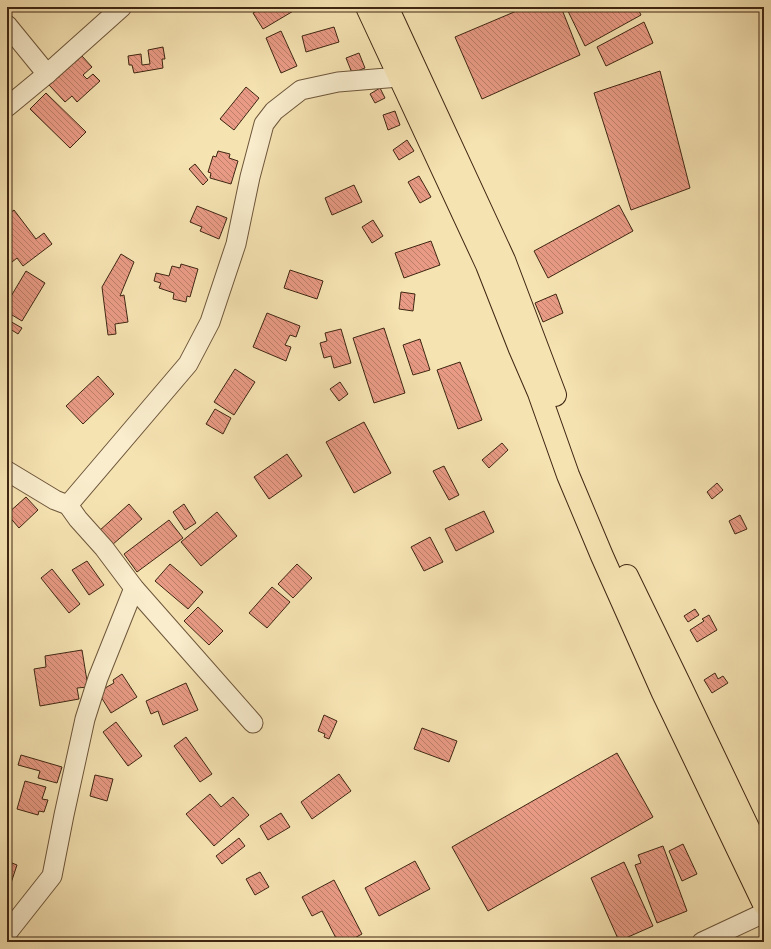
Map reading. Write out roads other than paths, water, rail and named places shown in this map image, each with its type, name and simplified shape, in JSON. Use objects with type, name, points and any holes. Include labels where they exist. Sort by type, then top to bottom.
[{"type":"main road","points":[[367,7],[487,265],[520,349],[574,472],[602,524],[764,861]]},
{"type":"main road","points":[[387,7],[504,260],[552,386],[574,472],[602,556],[663,693],[764,904]]},
{"type":"street","points":[[7,107],[47,74],[122,7]]},
{"type":"street","points":[[7,25],[47,74]]},
{"type":"street","points":[[68,505],[188,364],[210,322],[236,244],[250,177],[264,124],[274,111],[301,90],[338,82],[399,77]]},
{"type":"street","points":[[7,471],[55,500],[68,505],[78,519],[104,548],[134,588],[253,723]]},
{"type":"street","points":[[7,933],[52,876],[85,719],[98,678],[134,588]]},
{"type":"street","points":[[702,942],[764,913]]}]
